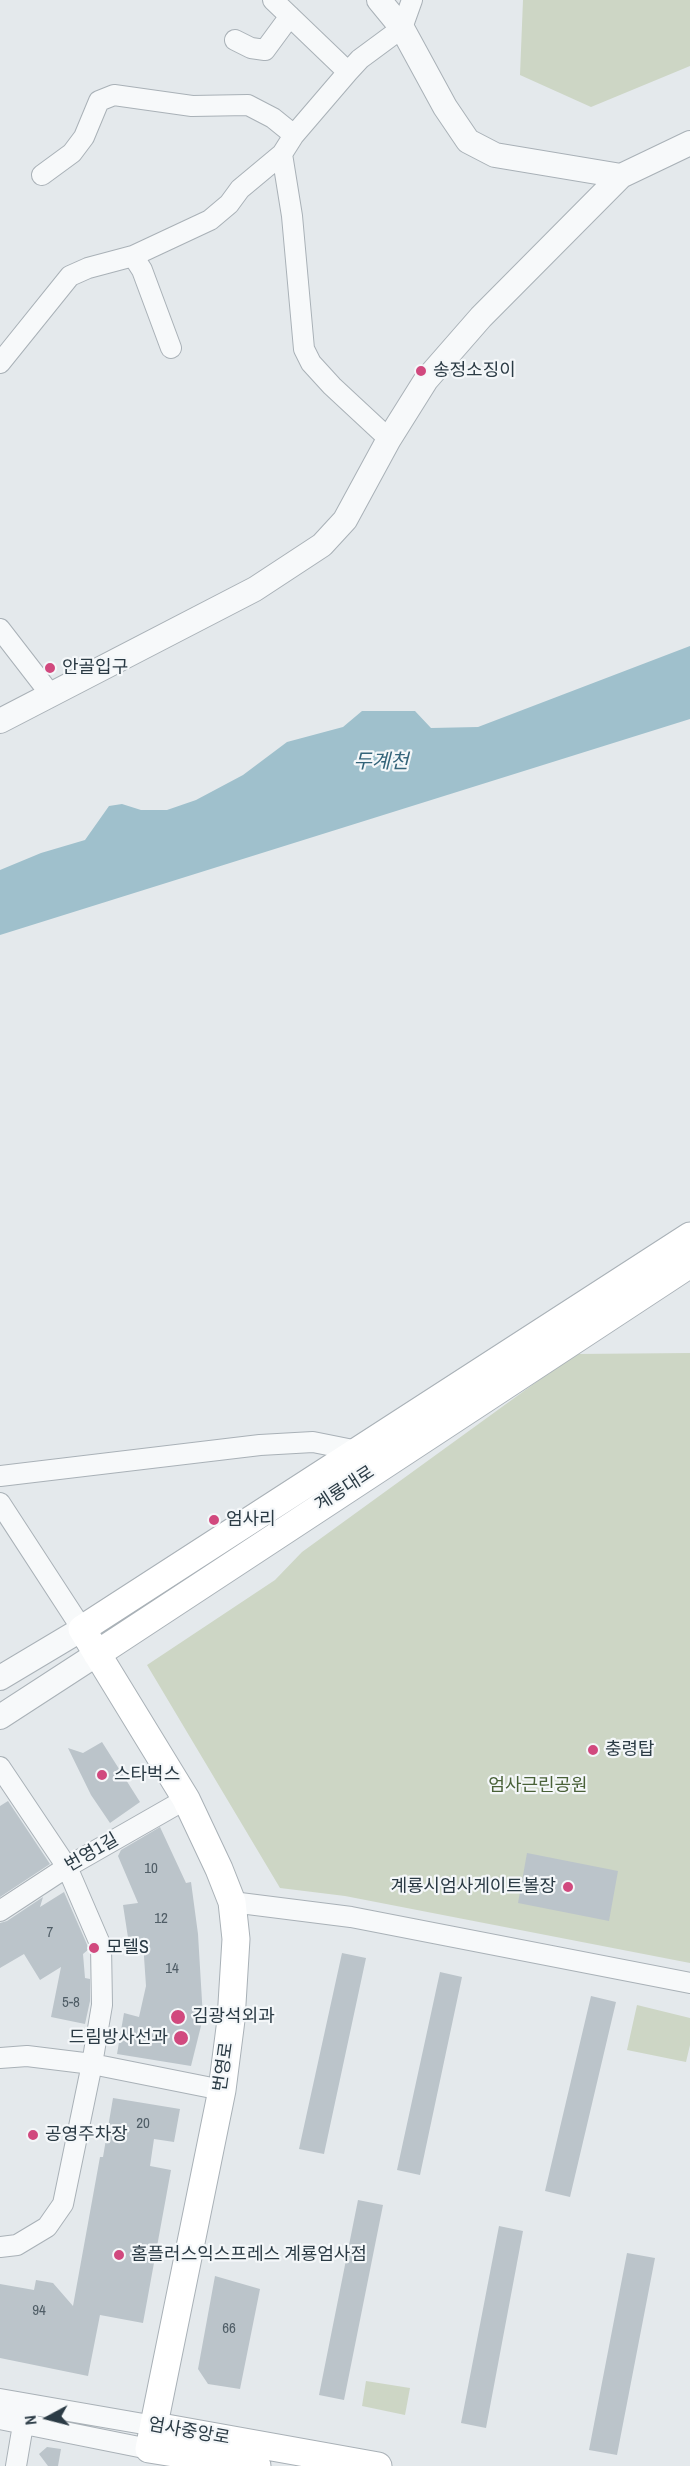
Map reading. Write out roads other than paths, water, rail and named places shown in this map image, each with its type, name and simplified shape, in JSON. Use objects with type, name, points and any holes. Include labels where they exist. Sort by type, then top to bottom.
[{"type":"main road","name":"계룡대로","points":[[82,1629],[690,1236]]},
{"type":"main road","name":"계룡대로","points":[[97,1654],[690,1264]]},
{"type":"main road","name":"번영로","points":[[82,1629],[186,1799],[232,1902],[236,1939],[231,2020],[222,2090],[150,2447]]},
{"type":"main road","name":"엄사중앙로","points":[[150,2447],[257,2466]]},
{"type":"main road","name":"엄사중앙로","points":[[150,2447],[378,2466]]},
{"type":"street","points":[[273,0],[348,72]]},
{"type":"street","points":[[380,0],[402,28],[445,107],[468,141],[495,155],[621,176]]},
{"type":"street","points":[[0,363],[70,276],[88,268],[133,256],[210,220],[229,204],[240,189],[282,154],[294,135],[360,59],[402,28],[412,0]]},
{"type":"street","points":[[235,40],[251,48],[265,50],[290,15]]},
{"type":"street","points":[[42,175],[72,153],[84,137],[99,101],[114,95],[192,106],[248,105],[273,118],[294,135]]},
{"type":"street","points":[[0,721],[255,589],[322,545],[345,520],[389,439],[426,380],[481,317],[621,176],[690,143]]},
{"type":"street","points":[[282,154],[294,238],[304,349],[311,363],[332,386],[389,439]]},
{"type":"street","points":[[133,256],[142,270],[171,348]]},
{"type":"street","points":[[0,629],[51,695]]},
{"type":"street","points":[[0,1476],[260,1445],[313,1442],[358,1451]]},
{"type":"street","points":[[0,1503],[82,1629]]},
{"type":"street","name":"계룡대로","points":[[0,1678],[82,1629]]},
{"type":"street","name":"계룡대로","points":[[0,1717],[97,1654]]},
{"type":"street","points":[[0,2247],[17,2245],[47,2227],[63,2204],[102,2005],[101,1946],[67,1867],[3,1778]]},
{"type":"street","name":"번영1길","points":[[0,1911],[67,1867],[186,1799]]},
{"type":"street","points":[[232,1902],[351,1917],[690,1983]]},
{"type":"street","points":[[0,2058],[27,2056],[92,2064],[222,2090]]},
{"type":"street","name":"엄사중앙로","points":[[0,2399],[25,2414],[150,2447]]},
{"type":"street","points":[[16,2466],[25,2414]]},
{"type":"street","name":"엄사중앙로","points":[[0,2419],[25,2414]]},
{"type":"water","name":"두계천","points":[[690,646],[690,719],[0,935],[0,870],[41,853],[85,840],[109,806],[122,804],[141,810],[167,810],[196,800],[243,775],[287,742],[343,727],[362,711],[415,711],[431,728],[478,727]]},
{"type":"place","name":"송정소징이","points":[[421,371]]},
{"type":"place","name":"안골입구","points":[[50,668]]},
{"type":"place","name":"엄사리","points":[[214,1520]]},
{"type":"place","name":"충령탑","points":[[593,1750]]},
{"type":"place","name":"스타벅스","points":[[102,1775]]},
{"type":"place","name":"계룡시엄사게이트볼장","points":[[568,1887]]},
{"type":"place","name":"모텔S","points":[[94,1948]]},
{"type":"place","name":"김광석외과","points":[[178,2017]]},
{"type":"place","name":"드림방사선과","points":[[181,2038]]},
{"type":"place","name":"공영주차장","points":[[33,2135]]},
{"type":"place","name":"홈플러스익스프레스 계룡엄사점","points":[[119,2255]]},
{"type":"park label","name":"엄사근린공원","points":[[538,1786]]}]
